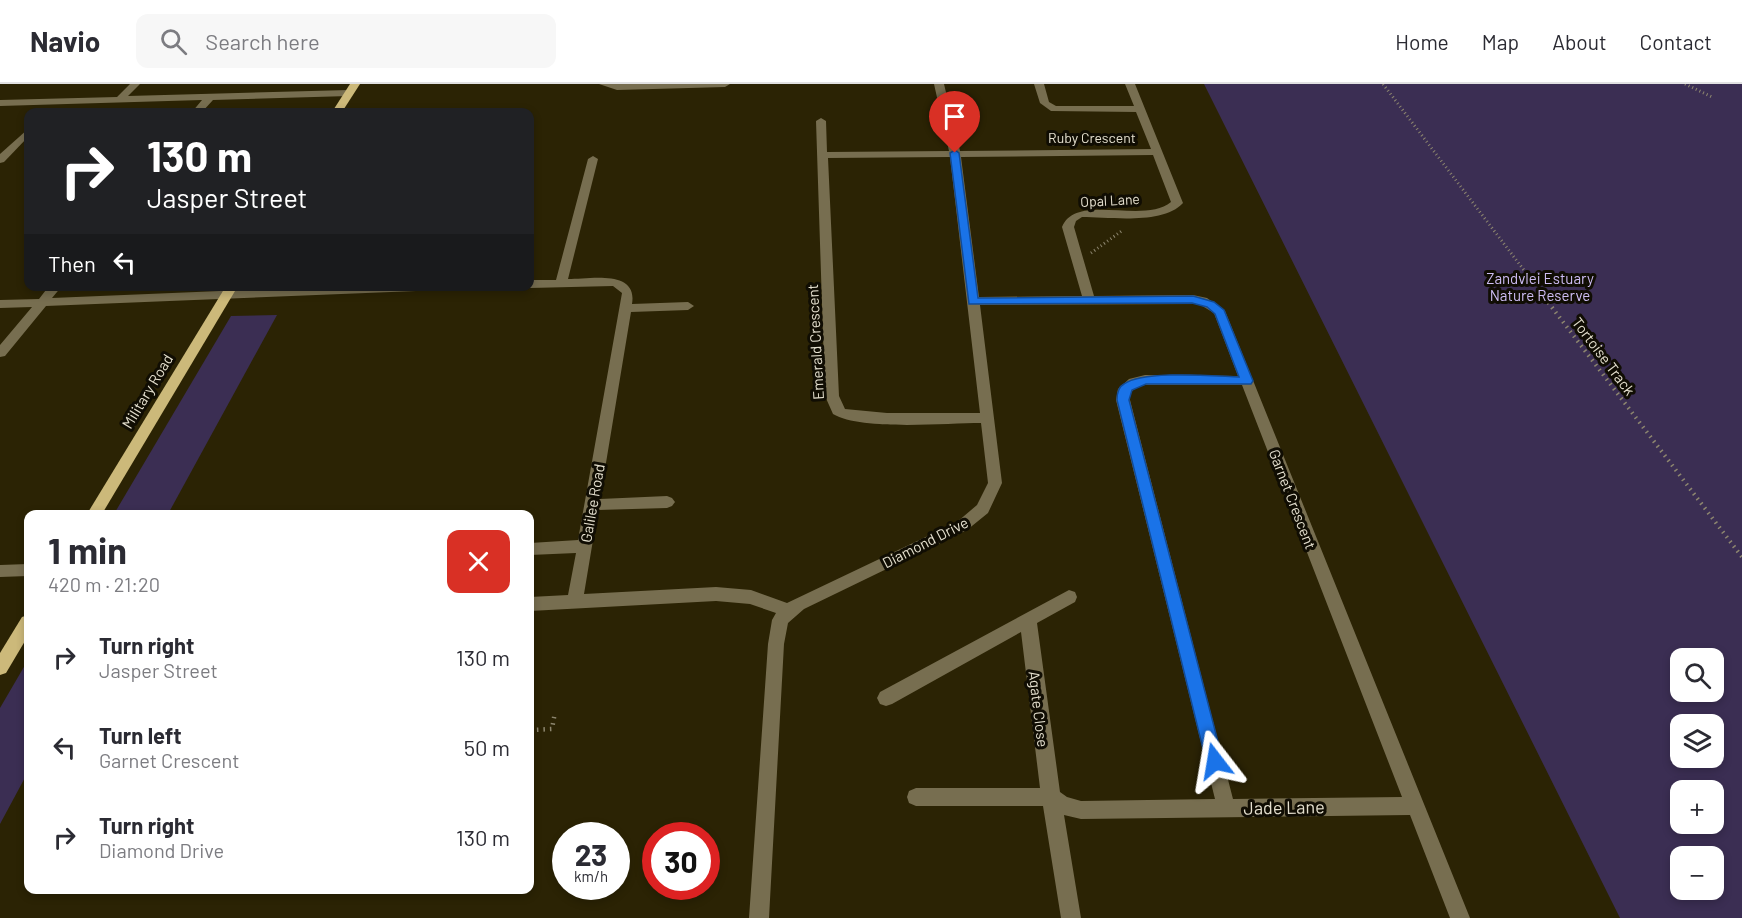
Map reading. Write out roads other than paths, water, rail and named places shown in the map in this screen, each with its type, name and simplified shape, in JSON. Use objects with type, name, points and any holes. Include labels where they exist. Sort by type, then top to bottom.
[{"type":"main road","points":[[340,108],[352,89]]},
{"type":"main road","name":"Military Road","points":[[96,510],[229,291]]},
{"type":"main road","points":[[0,668],[24,629]]},
{"type":"street","points":[[120,99],[135,84]]},
{"type":"street","points":[[604,84],[617,87],[724,84]]},
{"type":"street","name":"Diamond Drive","points":[[789,610],[962,526],[983,509],[994,489],[996,478],[955,153],[939,84]]},
{"type":"street","points":[[1039,84],[1045,104],[1054,109],[1140,109]]},
{"type":"street","name":"Ruby Crescent","points":[[955,153],[1156,152],[1130,84]]},
{"type":"street","points":[[0,103],[210,97],[352,89]]},
{"type":"street","points":[[200,108],[210,97]]},
{"type":"street","points":[[53,108],[61,101]]},
{"type":"street","name":"Emerald Crescent","points":[[821,122],[834,406],[841,412],[863,416],[988,418]]},
{"type":"street","points":[[0,160],[24,136]]},
{"type":"street","name":"Opal Lane","points":[[1089,300],[1068,224],[1077,216],[1156,213],[1172,209],[1177,203],[1156,152]]},
{"type":"street","points":[[823,155],[955,153]]},
{"type":"street","points":[[561,283],[593,159]]},
{"type":"street","name":"Galilee Road","points":[[534,284],[615,282],[623,286],[628,293],[575,602]]},
{"type":"street","points":[[0,353],[52,291]]},
{"type":"street","points":[[0,304],[229,291]]},
{"type":"street","name":"Garnet Crescent","points":[[973,302],[1193,299],[1210,304],[1220,313],[1413,806],[1460,918]]},
{"type":"street","points":[[626,308],[688,306]]},
{"type":"street","points":[[1226,807],[1123,400],[1123,392],[1134,382],[1145,380],[1246,381]]},
{"type":"street","points":[[591,505],[667,502]]},
{"type":"street","points":[[534,549],[584,546]]},
{"type":"street","points":[[0,571],[24,570]]},
{"type":"street","points":[[534,604],[736,595],[751,597],[789,610],[780,620],[776,644],[759,918]]},
{"type":"street","points":[[886,698],[1069,597]]},
{"type":"street","name":"Agate Close","points":[[1028,620],[1051,797],[1071,918]]},
{"type":"street","points":[[916,796],[1051,797]]},
{"type":"street","name":"Jade Lane","points":[[1051,797],[1062,805],[1081,810],[1413,806]]},
{"type":"park label","name":"Zandvlei Estuary Nature Reserve","points":[[1540,286]]}]
